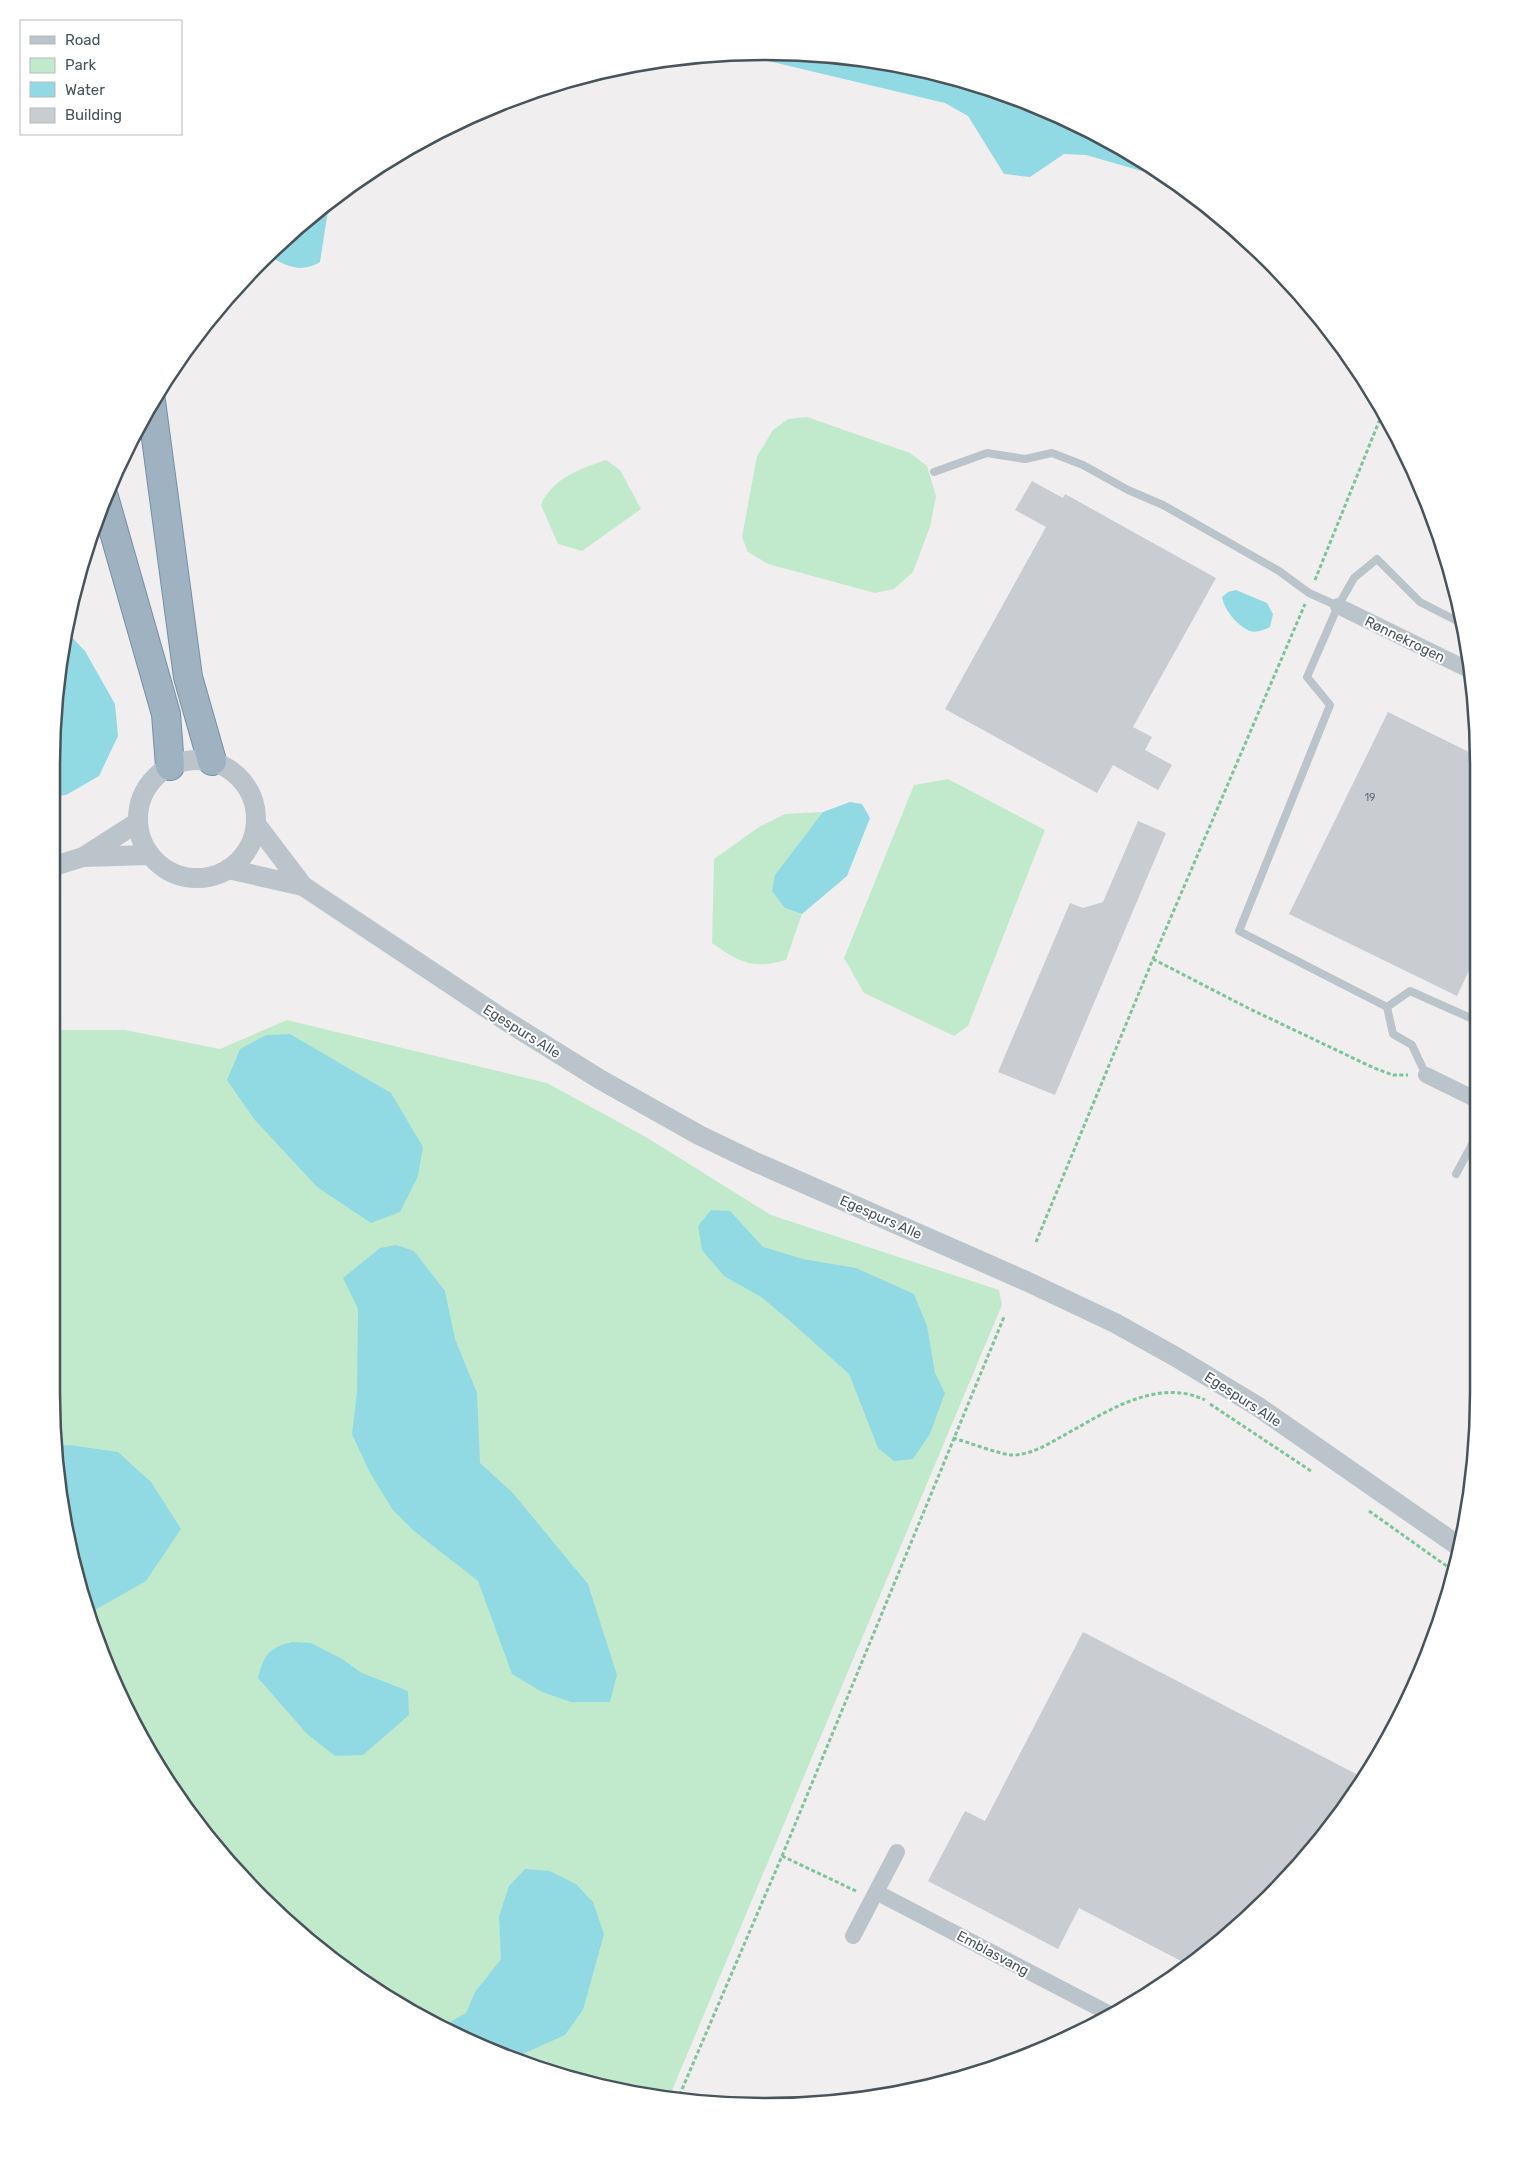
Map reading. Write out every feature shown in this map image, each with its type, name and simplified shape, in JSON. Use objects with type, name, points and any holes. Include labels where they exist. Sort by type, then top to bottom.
[{"type":"highway","points":[[153,414],[188,677],[212,761]]},
{"type":"highway","points":[[108,510],[166,714],[170,766]]},
{"type":"street","name":"Rønnekrogen","points":[[1338,606],[1463,667]]},
{"type":"street","points":[[191,760],[212,761],[230,770],[245,784],[254,804],[256,824],[251,842],[242,857],[228,869],[215,875],[186,877],[166,869],[150,854],[142,839],[138,822],[140,805],[146,789],[157,776],[170,766],[191,760]]},
{"type":"street","points":[[83,857],[138,822]]},
{"type":"street","name":"Egespurs Alle","points":[[256,824],[303,886],[503,1019],[600,1080],[699,1135],[1090,1311],[1176,1357],[1256,1406],[1454,1542]]},
{"type":"street","points":[[60,864],[83,857],[150,854]]},
{"type":"street","name":"Egespurs Alle","points":[[228,869],[303,886]]},
{"type":"street","points":[[1426,1075],[1470,1097]]},
{"type":"street","points":[[853,1936],[897,1852]]},
{"type":"street","name":"Emblasvang","points":[[876,1892],[1104,2011]]},
{"type":"lane","points":[[934,472],[987,453],[1025,459],[1052,453],[1083,465],[1128,490],[1170,509],[1279,571],[1309,593],[1338,606]]},
{"type":"lane","points":[[1426,1075],[1412,1045],[1393,1034],[1386,1007],[1238,931],[1330,705],[1306,677],[1338,606],[1354,578],[1377,559],[1420,602],[1454,620]]},
{"type":"lane","points":[[1386,1007],[1410,991],[1470,1018]]},
{"type":"lane","points":[[1456,1174],[1470,1148]]},
{"type":"path","points":[[1036,1242],[1153,959],[1309,593],[1380,420]]},
{"type":"path","points":[[1153,959],[1248,1008],[1374,1068],[1393,1075],[1426,1075]]},
{"type":"path","points":[[681,2093],[782,1856],[1004,1317]]},
{"type":"path","points":[[953,1438],[1012,1455],[1039,1450],[1117,1407],[1148,1395],[1175,1391],[1203,1399],[1313,1472]]},
{"type":"path","points":[[1360,1505],[1448,1567]]},
{"type":"path","points":[[782,1856],[863,1894],[876,1892]]},
{"type":"green space","points":[[807,417],[910,453],[927,466],[936,496],[930,527],[913,572],[894,589],[875,593],[768,564],[748,552],[742,537],[757,456],[773,430],[788,419]]},
{"type":"green space","points":[[606,460],[620,470],[641,509],[582,551],[558,544],[541,505],[546,496],[559,481],[577,471]]},
{"type":"green space","points":[[948,779],[1045,830],[968,1026],[954,1036],[864,993],[844,958],[914,785]]},
{"type":"green space","points":[[823,812],[785,908],[802,914],[786,960],[764,964],[746,962],[730,955],[712,943],[714,859],[759,827],[785,814]]},
{"type":"green space","points":[[287,1020],[547,1083],[646,1137],[771,1215],[999,1290],[1002,1305],[671,2092],[583,2074],[538,2061],[495,2044],[412,2004],[336,1952],[266,1892],[206,1822],[154,1746],[114,1663],[97,1620],[84,1575],[66,1485],[62,1439],[60,1393],[60,1030],[125,1030],[220,1049]]},
{"type":"water","points":[[764,60],[857,66],[947,84],[992,97],[1077,133],[1118,154],[1147,172],[1086,155],[1064,154],[1030,177],[1004,174],[968,116],[945,103]]},
{"type":"water","points":[[328,213],[320,262],[301,268],[283,264],[274,259]]},
{"type":"water","points":[[1236,590],[1267,603],[1273,614],[1270,627],[1252,632],[1245,629],[1232,617],[1225,607],[1222,597],[1228,592]]},
{"type":"water","points":[[72,638],[85,651],[115,704],[118,736],[99,776],[66,795],[60,796],[60,765],[66,673]]},
{"type":"water","points":[[850,802],[862,804],[870,818],[847,876],[802,914],[785,908],[772,891],[775,875],[823,812]]},
{"type":"water","points":[[290,1034],[391,1093],[423,1147],[418,1176],[400,1212],[371,1223],[317,1187],[254,1119],[227,1080],[240,1049],[266,1035]]},
{"type":"water","points":[[711,1210],[730,1211],[763,1247],[803,1259],[856,1268],[914,1294],[927,1326],[935,1373],[945,1393],[930,1434],[913,1459],[894,1461],[878,1448],[849,1374],[761,1297],[724,1276],[702,1250],[698,1226]]},
{"type":"water","points":[[396,1245],[414,1251],[445,1291],[455,1339],[477,1393],[480,1463],[512,1492],[588,1584],[617,1675],[610,1702],[571,1702],[542,1692],[512,1674],[478,1581],[414,1531],[392,1509],[369,1471],[352,1434],[357,1393],[358,1309],[343,1278],[380,1248]]},
{"type":"water","points":[[63,1446],[118,1452],[151,1482],[181,1529],[146,1581],[94,1610],[74,1531],[66,1485]]},
{"type":"water","points":[[292,1642],[311,1643],[342,1659],[362,1673],[408,1691],[409,1715],[363,1755],[335,1756],[307,1734],[258,1678],[262,1664],[268,1654],[277,1647]]},
{"type":"water","points":[[525,1869],[550,1871],[576,1884],[593,1902],[604,1934],[583,2010],[565,2035],[522,2055],[449,2023],[466,2013],[475,1992],[501,1959],[499,1916],[509,1886]]},
{"type":"building","points":[[1032,481],[1063,498],[1065,494],[1216,578],[1133,727],[1152,737],[1145,750],[1172,765],[1158,790],[1113,765],[1097,793],[945,709],[1046,527],[1015,510]]},
{"type":"building","points":[[1388,712],[1469,752],[1470,968],[1457,996],[1289,914]]},
{"type":"building","points":[[1138,821],[1166,833],[1055,1095],[998,1072],[1070,903],[1083,908],[1103,902]]},
{"type":"building","points":[[1083,1632],[1358,1775],[1324,1822],[1264,1892],[1230,1923],[1181,1961],[1079,1908],[1058,1949],[928,1881],[965,1811],[985,1821]]}]
